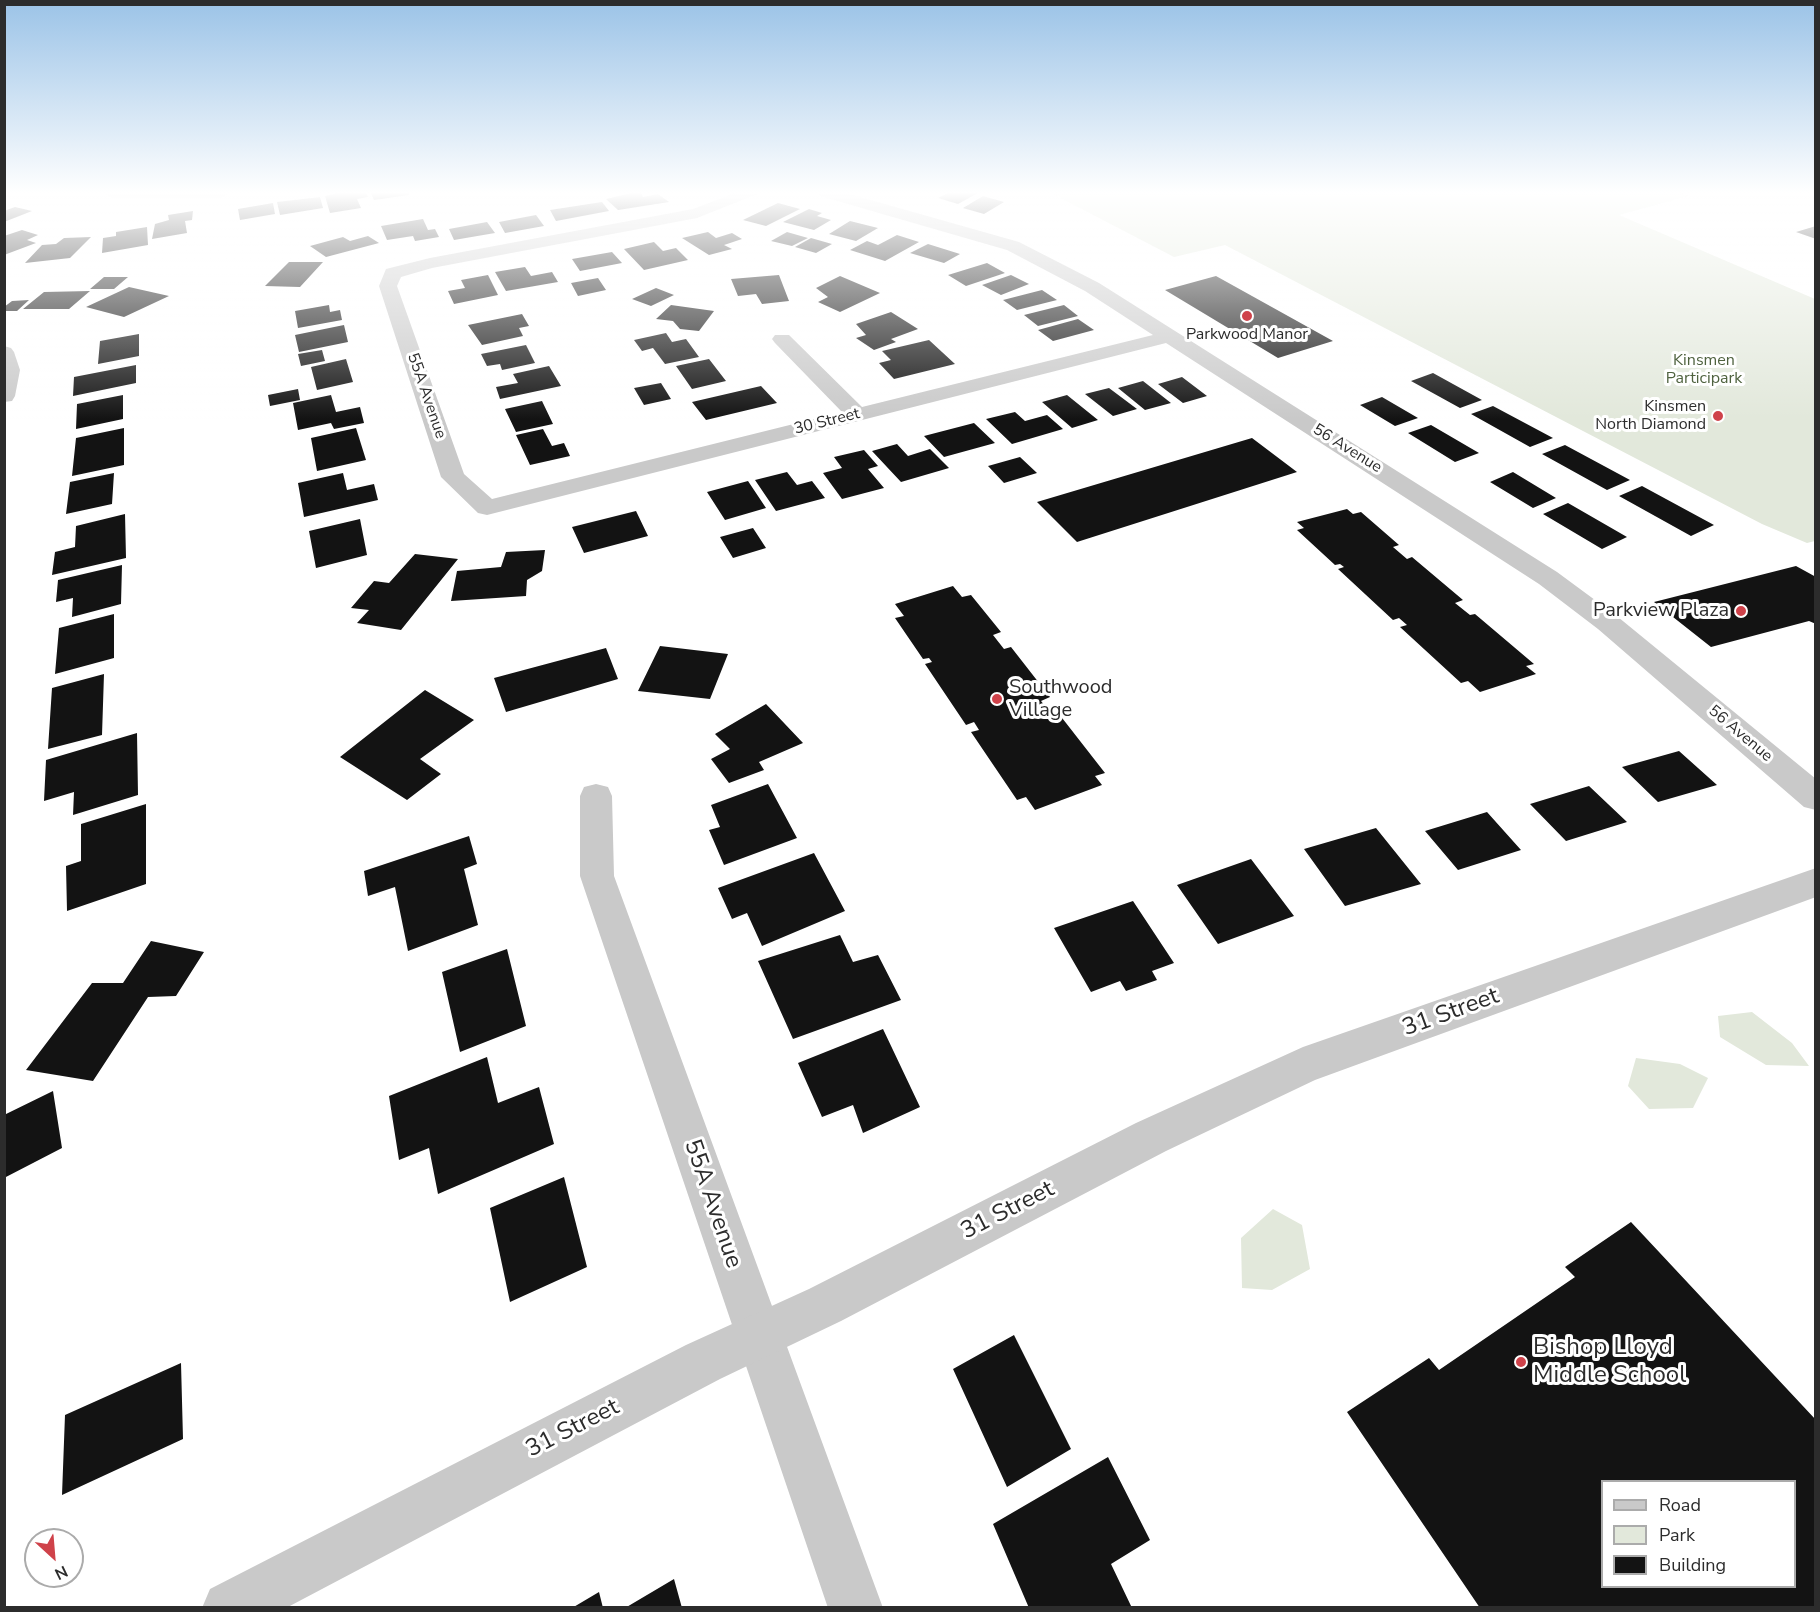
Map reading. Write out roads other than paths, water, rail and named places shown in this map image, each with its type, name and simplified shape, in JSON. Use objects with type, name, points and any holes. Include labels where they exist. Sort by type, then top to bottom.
[{"type":"street","name":"55A Avenue","points":[[411,268],[393,273],[388,286],[453,477],[487,508]]},
{"type":"street","name":"56 Avenue","points":[[1056,268],[1092,287],[1167,337],[1415,491],[1548,578],[1608,623],[1815,798]]},
{"type":"street","name":"30 Street","points":[[487,508],[1167,337]]},
{"type":"street","points":[[782,339],[857,415]]},
{"type":"street","points":[[4,352],[9,370],[4,396]]},
{"type":"street","name":"55A Avenue","points":[[596,796],[597,876],[856,1608]]},
{"type":"street","name":"31 Street","points":[[229,1608],[1151,1137],[1303,1066],[1815,882]]},
{"type":"place","name":"Parkwood Manor","points":[[1247,316]]},
{"type":"place","name":"Kinsmen North Diamond","points":[[1718,416]]},
{"type":"place","name":"Parkview Plaza","points":[[1741,611]]},
{"type":"place","name":"Southwood Village","points":[[997,699]]},
{"type":"place","name":"Bishop Lloyd Middle School","points":[[1521,1362]]},
{"type":"park label","name":"Kinsmen Participark","points":[[1704,370]]}]
